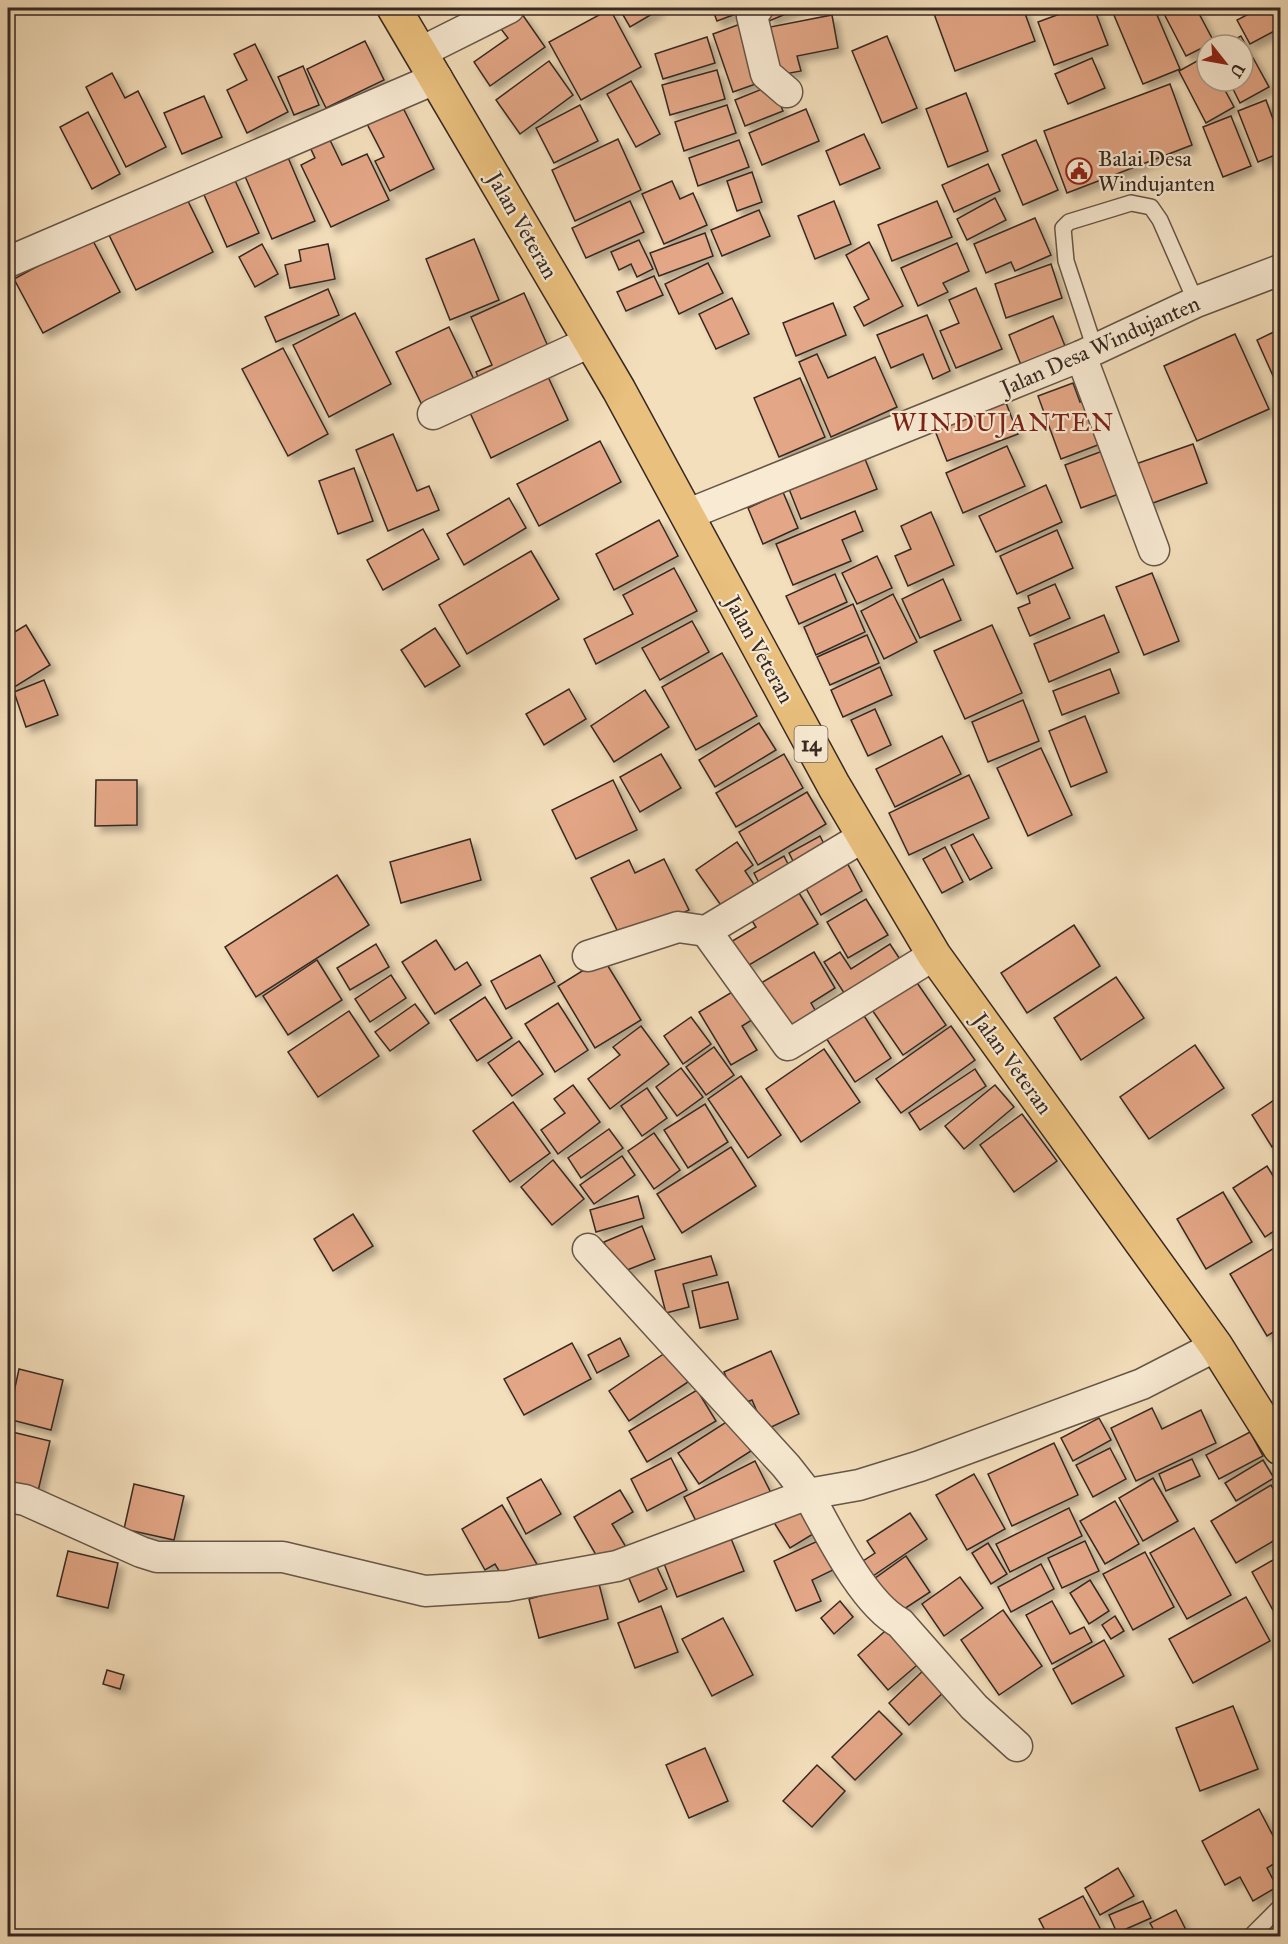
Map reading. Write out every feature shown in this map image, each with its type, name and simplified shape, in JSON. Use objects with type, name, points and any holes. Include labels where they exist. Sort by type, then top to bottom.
[{"type":"highway","name":"Jalan Veteran","points":[[394,8],[590,342],[863,837],[934,956],[1216,1346],[1281,1448]]},
{"type":"street","points":[[8,262],[270,147],[429,65],[509,8]]},
{"type":"street","points":[[758,8],[752,16],[766,74],[787,92]]},
{"type":"street","name":"Jalan Desa Windujanten","points":[[686,515],[1088,352],[1196,302],[1281,270]]},
{"type":"street","points":[[433,414],[590,342]]},
{"type":"street","points":[[1088,352],[1154,550]]},
{"type":"street","points":[[588,956],[678,927],[706,931],[863,837]]},
{"type":"street","points":[[706,931],[788,1045],[934,956]]},
{"type":"street","points":[[588,1249],[786,1466],[808,1494],[849,1565],[885,1615],[900,1623],[974,1707],[1017,1746]]},
{"type":"street","points":[[8,1497],[25,1500],[157,1557],[283,1557],[425,1591],[538,1583],[617,1566],[808,1494],[859,1485],[920,1466],[1142,1384],[1216,1346]]},
{"type":"lane","points":[[1088,352],[1066,261],[1063,228],[1069,222],[1131,203],[1152,207],[1196,302]]},
{"type":"lane","points":[[1251,1936],[1281,1908]]},
{"type":"building","points":[[619,8],[657,8],[659,10],[630,27]]},
{"type":"building","points":[[712,8],[752,8],[717,21]]},
{"type":"building","points":[[764,8],[800,8],[769,21]]},
{"type":"building","points":[[944,8],[1023,8],[1035,41],[955,71],[933,11]]},
{"type":"building","points":[[1076,8],[1094,8],[1108,45],[1054,65],[1038,22]]},
{"type":"building","points":[[1111,8],[1154,8],[1180,69],[1143,84]]},
{"type":"building","points":[[1161,8],[1196,8],[1209,33],[1195,33],[1195,52],[1186,56]]},
{"type":"building","points":[[1260,8],[1279,8],[1280,28],[1255,41],[1255,33],[1244,33],[1237,20]]},
{"type":"building","points":[[610,9],[641,67],[581,100],[549,42]]},
{"type":"building","points":[[522,14],[545,47],[490,86],[474,62],[508,38],[501,29]]},
{"type":"building","points":[[832,15],[838,48],[797,56],[801,71],[774,76],[765,28]]},
{"type":"building","points":[[743,23],[764,81],[733,92],[713,34]]},
{"type":"building","points":[[887,36],[917,108],[882,123],[852,51]]},
{"type":"building","points":[[707,37],[715,63],[663,79],[655,54]]},
{"type":"building","points":[[365,41],[384,80],[326,108],[307,69]]},
{"type":"building","points":[[255,44],[288,112],[247,133],[227,90],[247,80],[234,54]]},
{"type":"building","points":[[1092,58],[1105,88],[1068,104],[1055,74]]},
{"type":"building","points":[[549,61],[573,95],[520,134],[496,100]]},
{"type":"building","points":[[1195,62],[1195,93],[1226,93],[1234,107],[1206,123],[1179,71]]},
{"type":"building","points":[[1255,62],[1269,87],[1240,103],[1235,93],[1255,93]]},
{"type":"building","points":[[303,66],[319,105],[294,115],[278,77]]},
{"type":"building","points":[[717,70],[725,99],[670,115],[662,85]]},
{"type":"building","points":[[112,73],[125,98],[138,91],[166,147],[126,167],[86,87]]},
{"type":"building","points":[[631,81],[660,134],[636,147],[607,94]]},
{"type":"building","points":[[1170,84],[1192,145],[1067,193],[1044,131]]},
{"type":"building","points":[[772,85],[783,111],[745,126],[735,100]]},
{"type":"building","points":[[966,93],[988,151],[948,167],[926,109]]},
{"type":"building","points":[[204,96],[222,137],[182,154],[164,113]]},
{"type":"building","points":[[399,100],[434,169],[390,191],[375,161],[384,157],[364,118]]},
{"type":"building","points":[[1266,100],[1280,138],[1280,153],[1258,162],[1238,111]]},
{"type":"building","points":[[580,105],[598,141],[554,163],[536,128]]},
{"type":"building","points":[[727,105],[736,133],[684,151],[675,122]]},
{"type":"building","points":[[806,109],[819,141],[762,165],[749,133]]},
{"type":"building","points":[[88,112],[120,174],[92,189],[60,127]]},
{"type":"building","points":[[1231,116],[1251,166],[1223,177],[1203,127]]},
{"type":"building","points":[[864,134],[880,168],[840,185],[826,151]]},
{"type":"building","points":[[328,136],[342,165],[367,154],[389,200],[331,227],[301,165],[315,158],[309,145]]},
{"type":"building","points":[[618,139],[641,190],[575,221],[552,170]]},
{"type":"building","points":[[739,140],[749,167],[698,186],[689,158]]},
{"type":"building","points":[[1036,140],[1058,190],[1023,205],[1002,155]]},
{"type":"building","points":[[284,148],[315,221],[272,239],[241,167]]},
{"type":"building","points":[[988,164],[1000,191],[954,212],[942,185]]},
{"type":"building","points":[[752,172],[762,202],[737,211],[727,181]]},
{"type":"building","points":[[232,174],[259,233],[227,247],[201,188]]},
{"type":"building","points":[[672,181],[680,199],[693,193],[707,225],[664,244],[642,194]]},
{"type":"building","points":[[186,197],[213,252],[136,290],[109,235]]},
{"type":"building","points":[[995,198],[1006,220],[967,240],[957,219]]},
{"type":"building","points":[[630,201],[644,232],[586,258],[572,228]]},
{"type":"building","points":[[834,201],[851,244],[815,259],[798,216]]},
{"type":"building","points":[[937,201],[952,237],[892,261],[878,225]]},
{"type":"building","points":[[759,210],[770,236],[722,256],[711,230]]},
{"type":"building","points":[[1035,218],[1051,255],[1015,271],[1011,262],[986,273],[974,244]]},
{"type":"building","points":[[705,233],[713,256],[659,276],[650,253]]},
{"type":"building","points":[[91,237],[120,292],[43,333],[14,279]]},
{"type":"building","points":[[474,239],[499,300],[450,320],[426,259]]},
{"type":"building","points":[[639,240],[653,269],[637,277],[631,264],[619,270],[611,252]]},
{"type":"building","points":[[869,242],[903,306],[864,326],[854,307],[869,299],[846,255]]},
{"type":"building","points":[[957,243],[969,271],[943,283],[948,292],[918,306],[901,268]]},
{"type":"building","points":[[262,244],[278,274],[255,287],[239,257]]},
{"type":"building","points":[[328,244],[335,279],[290,288],[285,265],[301,261],[299,250]]},
{"type":"building","points":[[708,263],[723,293],[679,314],[665,284]]},
{"type":"building","points":[[1051,264],[1062,298],[1006,318],[995,284]]},
{"type":"building","points":[[654,276],[663,295],[626,311],[617,292]]},
{"type":"building","points":[[976,288],[1002,349],[956,368],[940,331],[959,323],[949,300]]},
{"type":"building","points":[[328,289],[339,315],[276,342],[265,317]]},
{"type":"building","points":[[524,293],[551,353],[481,384],[476,372],[492,365],[471,317]]},
{"type":"building","points":[[732,298],[749,334],[716,349],[699,314]]},
{"type":"building","points":[[833,303],[846,335],[796,356],[783,323]]},
{"type":"building","points":[[355,313],[391,384],[329,417],[293,345]]},
{"type":"building","points":[[927,315],[950,371],[933,379],[923,354],[891,368],[877,335]]},
{"type":"building","points":[[1053,316],[1065,346],[1021,365],[1009,335]]},
{"type":"building","points":[[449,327],[476,384],[424,409],[396,352]]},
{"type":"building","points":[[1280,329],[1280,385],[1278,387],[1257,340]]},
{"type":"building","points":[[1235,334],[1269,409],[1197,441],[1164,366]]},
{"type":"building","points":[[283,348],[328,434],[288,456],[242,369]]},
{"type":"building","points":[[817,354],[828,378],[875,357],[897,407],[831,437],[799,362]]},
{"type":"building","points":[[543,366],[568,420],[491,458],[466,404]]},
{"type":"building","points":[[800,378],[825,437],[779,457],[754,398]]},
{"type":"building","points":[[1073,383],[1080,402],[1087,400],[1103,443],[1061,459],[1038,396]]},
{"type":"building","points":[[1003,395],[1018,434],[947,461],[932,423]]},
{"type":"building","points":[[393,434],[417,491],[429,486],[439,510],[388,531],[356,450]]},
{"type":"building","points":[[600,441],[621,482],[539,526],[517,484]]},
{"type":"building","points":[[1193,444],[1207,483],[1145,506],[1130,466]]},
{"type":"building","points":[[1007,446],[1025,486],[963,513],[946,473]]},
{"type":"building","points":[[1108,449],[1124,492],[1081,508],[1065,465]]},
{"type":"building","points":[[863,454],[877,489],[801,519],[787,484]]},
{"type":"building","points":[[354,468],[373,521],[338,534],[319,481]]},
{"type":"building","points":[[1046,485],[1062,522],[996,552],[979,516]]},
{"type":"building","points":[[783,492],[798,528],[763,544],[748,508]]},
{"type":"building","points":[[509,498],[526,528],[464,565],[447,534]]},
{"type":"building","points":[[855,511],[863,531],[842,540],[851,561],[793,585],[776,544]]},
{"type":"building","points":[[931,512],[954,565],[908,586],[895,556],[911,549],[901,526]]},
{"type":"building","points":[[659,520],[678,556],[614,590],[596,554]]},
{"type":"building","points":[[423,529],[439,559],[383,590],[367,560]]},
{"type":"building","points":[[1057,530],[1073,568],[1017,594],[1000,556]]},
{"type":"building","points":[[531,551],[559,599],[467,654],[439,605]]},
{"type":"building","points":[[877,556],[892,588],[857,604],[842,573]]},
{"type":"building","points":[[674,568],[697,611],[596,664],[584,639],[633,614],[623,595]]},
{"type":"building","points":[[1152,573],[1179,641],[1144,655],[1116,587]]},
{"type":"building","points":[[835,574],[847,602],[799,624],[786,596]]},
{"type":"building","points":[[943,579],[961,620],[920,638],[902,599]]},
{"type":"building","points":[[1055,584],[1070,618],[1030,636],[1018,608],[1030,603],[1028,596]]},
{"type":"building","points":[[893,594],[917,642],[884,659],[861,611]]},
{"type":"building","points":[[853,604],[865,632],[816,655],[804,627]]},
{"type":"building","points":[[1104,615],[1119,652],[1049,682],[1034,644]]},
{"type":"building","points":[[692,621],[709,652],[660,680],[642,648]]},
{"type":"building","points":[[26,625],[50,665],[8,691],[8,636]]},
{"type":"building","points":[[992,625],[1022,693],[965,719],[934,651]]},
{"type":"building","points":[[435,628],[460,666],[425,687],[401,650]]},
{"type":"building","points":[[867,635],[879,663],[830,685],[817,657]]},
{"type":"building","points":[[722,653],[757,716],[696,750],[662,687]]},
{"type":"building","points":[[880,667],[892,695],[843,717],[831,690]]},
{"type":"building","points":[[1110,669],[1119,693],[1062,715],[1053,691]]},
{"type":"building","points":[[44,680],[58,715],[26,727],[14,692]]},
{"type":"building","points":[[569,689],[586,719],[544,745],[526,714]]},
{"type":"building","points":[[645,690],[669,727],[614,762],[591,726]]},
{"type":"building","points":[[1023,700],[1039,741],[988,762],[972,722]]},
{"type":"building","points":[[875,709],[891,745],[868,756],[851,720]]},
{"type":"building","points":[[1085,716],[1107,772],[1071,787],[1049,731]]},
{"type":"building","points":[[759,723],[776,750],[715,787],[699,760]]},
{"type":"building","points":[[942,736],[961,774],[895,807],[876,769]]},
{"type":"building","points":[[1041,748],[1072,815],[1028,836],[997,768]]},
{"type":"building","points":[[661,754],[681,788],[640,812],[620,777]]},
{"type":"building","points":[[784,754],[803,788],[736,827],[716,793]]},
{"type":"building","points":[[969,775],[989,818],[909,855],[889,813]]},
{"type":"building","points":[[96,780],[137,780],[137,825],[95,826]]},
{"type":"building","points":[[613,780],[637,830],[576,859],[552,810]]},
{"type":"building","points":[[807,792],[826,824],[758,865],[739,832]]},
{"type":"building","points":[[973,834],[992,868],[970,880],[951,845]]},
{"type":"building","points":[[820,836],[826,848],[795,865],[789,853]]},
{"type":"building","points":[[470,839],[481,880],[401,903],[390,862]]},
{"type":"building","points":[[737,842],[753,865],[745,871],[757,889],[725,911],[696,870]]},
{"type":"building","points":[[945,847],[963,882],[942,893],[923,859]]},
{"type":"building","points":[[784,856],[790,868],[760,885],[754,873]]},
{"type":"building","points":[[664,859],[689,910],[623,942],[591,878],[629,860],[635,873]]},
{"type":"building","points":[[845,859],[862,891],[821,915],[803,883]]},
{"type":"building","points":[[337,875],[369,925],[256,997],[225,947]]},
{"type":"building","points":[[796,888],[818,924],[744,968],[729,943],[756,927],[749,916]]},
{"type":"building","points":[[866,899],[888,935],[848,958],[827,922]]},
{"type":"building","points":[[1074,925],[1100,966],[1027,1013],[1001,973]]},
{"type":"building","points":[[436,940],[455,970],[467,962],[481,985],[435,1014],[402,962]]},
{"type":"building","points":[[376,944],[389,967],[350,990],[337,968]]},
{"type":"building","points":[[890,944],[903,964],[848,999],[824,962],[840,952],[851,969]]},
{"type":"building","points":[[814,952],[835,988],[811,1003],[819,1017],[791,1034],[761,983]]},
{"type":"building","points":[[540,955],[555,982],[506,1009],[491,981]]},
{"type":"building","points":[[603,958],[641,1020],[595,1048],[558,986]]},
{"type":"building","points":[[317,960],[342,1000],[288,1035],[263,996]]},
{"type":"building","points":[[911,974],[946,1025],[903,1055],[868,1004]]},
{"type":"building","points":[[391,975],[406,998],[370,1022],[355,999]]},
{"type":"building","points":[[1116,977],[1144,1018],[1081,1060],[1054,1018]]},
{"type":"building","points":[[737,989],[755,1018],[742,1026],[757,1050],[731,1065],[699,1012]]},
{"type":"building","points":[[485,997],[512,1038],[477,1061],[450,1020]]},
{"type":"building","points":[[558,1003],[588,1050],[555,1072],[525,1024]]},
{"type":"building","points":[[415,1004],[429,1023],[390,1051],[375,1032]]},
{"type":"building","points":[[349,1011],[379,1056],[318,1097],[288,1052]]},
{"type":"building","points":[[861,1011],[891,1058],[855,1082],[824,1035]]},
{"type":"building","points":[[691,1017],[711,1044],[683,1064],[664,1036]]},
{"type":"building","points":[[641,1026],[669,1064],[610,1109],[588,1079],[620,1055],[613,1047]]},
{"type":"building","points":[[951,1026],[975,1060],[901,1113],[876,1079]]},
{"type":"building","points":[[519,1041],[543,1074],[512,1096],[488,1063]]},
{"type":"building","points":[[1195,1045],[1224,1088],[1149,1139],[1120,1097]]},
{"type":"building","points":[[714,1047],[734,1075],[706,1095],[686,1067]]},
{"type":"building","points":[[824,1049],[860,1102],[801,1142],[766,1089]]},
{"type":"building","points":[[681,1068],[703,1097],[677,1116],[656,1087]]},
{"type":"building","points":[[975,1069],[986,1086],[920,1130],[909,1113]]},
{"type":"building","points":[[741,1076],[781,1135],[748,1158],[708,1099]]},
{"type":"building","points":[[573,1085],[600,1122],[558,1154],[541,1130],[565,1113],[554,1099]]},
{"type":"building","points":[[995,1085],[1014,1107],[964,1149],[945,1126]]},
{"type":"building","points":[[647,1088],[667,1118],[642,1136],[621,1106]]},
{"type":"building","points":[[1280,1096],[1280,1142],[1272,1147],[1252,1115]]},
{"type":"building","points":[[513,1102],[550,1153],[510,1182],[473,1131]]},
{"type":"building","points":[[705,1104],[728,1142],[688,1168],[664,1130]]},
{"type":"building","points":[[1022,1114],[1057,1161],[1014,1192],[980,1145]]},
{"type":"building","points":[[609,1129],[623,1148],[581,1178],[568,1158]]},
{"type":"building","points":[[654,1133],[680,1170],[654,1189],[628,1151]]},
{"type":"building","points":[[731,1147],[756,1186],[682,1233],[657,1194]]},
{"type":"building","points":[[622,1156],[635,1175],[594,1204],[580,1185]]},
{"type":"building","points":[[553,1160],[584,1199],[552,1225],[521,1187]]},
{"type":"building","points":[[1267,1166],[1280,1187],[1280,1227],[1265,1237],[1233,1188]]},
{"type":"building","points":[[1223,1192],[1252,1242],[1206,1269],[1177,1219]]},
{"type":"building","points":[[638,1196],[644,1218],[596,1232],[590,1210]]},
{"type":"building","points":[[353,1214],[373,1246],[333,1271],[314,1239]]},
{"type":"building","points":[[642,1226],[655,1259],[617,1274],[604,1242]]},
{"type":"building","points":[[1276,1247],[1280,1255],[1280,1328],[1267,1336],[1230,1274]]},
{"type":"building","points":[[711,1256],[717,1275],[683,1284],[689,1307],[666,1313],[655,1271]]},
{"type":"building","points":[[728,1282],[738,1319],[700,1328],[692,1291]]},
{"type":"building","points":[[1280,1334],[1280,1349],[1274,1339]]},
{"type":"building","points":[[620,1338],[629,1356],[597,1373],[588,1355]]},
{"type":"building","points":[[572,1343],[591,1379],[524,1415],[504,1379]]},
{"type":"building","points":[[668,1351],[688,1382],[629,1421],[609,1391]]},
{"type":"building","points":[[771,1351],[799,1414],[765,1430],[752,1400],[739,1405],[724,1372]]},
{"type":"building","points":[[19,1369],[63,1380],[51,1430],[8,1419]]},
{"type":"building","points":[[697,1390],[716,1421],[647,1462],[629,1431]]},
{"type":"building","points":[[1152,1408],[1162,1429],[1201,1410],[1216,1443],[1136,1481],[1111,1428]]},
{"type":"building","points":[[1099,1418],[1111,1440],[1073,1461],[1061,1438]]},
{"type":"building","points":[[731,1419],[751,1451],[699,1484],[678,1453]]},
{"type":"building","points":[[8,1431],[50,1441],[38,1491],[8,1484]]},
{"type":"building","points":[[1250,1432],[1263,1456],[1219,1479],[1206,1455]]},
{"type":"building","points":[[1054,1443],[1078,1495],[1012,1526],[988,1474]]},
{"type":"building","points":[[1110,1448],[1126,1479],[1093,1497],[1076,1465]]},
{"type":"building","points":[[671,1458],[687,1490],[647,1511],[631,1479]]},
{"type":"building","points":[[1192,1459],[1200,1476],[1166,1491],[1159,1474]]},
{"type":"building","points":[[1263,1460],[1274,1478],[1236,1501],[1225,1483]]},
{"type":"building","points":[[755,1461],[771,1493],[700,1529],[684,1497]]},
{"type":"building","points":[[974,1474],[1005,1529],[967,1550],[936,1495]]},
{"type":"building","points":[[1153,1478],[1178,1521],[1143,1541],[1119,1498]]},
{"type":"building","points":[[541,1479],[561,1514],[526,1534],[507,1498]]},
{"type":"building","points":[[134,1484],[184,1496],[174,1540],[124,1529]]},
{"type":"building","points":[[1271,1485],[1280,1501],[1280,1537],[1236,1563],[1211,1521]]},
{"type":"building","points":[[620,1490],[633,1512],[612,1524],[629,1552],[603,1567],[574,1517]]},
{"type":"building","points":[[1115,1501],[1139,1544],[1105,1564],[1080,1521]]},
{"type":"building","points":[[802,1503],[818,1531],[790,1548],[773,1521]]},
{"type":"building","points":[[502,1505],[538,1566],[507,1584],[495,1564],[485,1570],[462,1529]]},
{"type":"building","points":[[1069,1508],[1082,1536],[1010,1572],[996,1544]]},
{"type":"building","points":[[910,1513],[927,1539],[870,1578],[860,1563],[875,1553],[867,1541]]},
{"type":"building","points":[[1194,1528],[1231,1595],[1187,1619],[1150,1553]]},
{"type":"building","points":[[730,1536],[744,1571],[677,1597],[663,1561]]},
{"type":"building","points":[[820,1540],[833,1570],[812,1580],[821,1601],[796,1611],[774,1561]]},
{"type":"building","points":[[1085,1541],[1099,1571],[1062,1588],[1048,1558]]},
{"type":"building","points":[[988,1543],[1007,1574],[991,1584],[972,1553]]},
{"type":"building","points":[[68,1551],[118,1563],[108,1608],[57,1596]]},
{"type":"building","points":[[1145,1552],[1174,1607],[1133,1630],[1103,1574]]},
{"type":"building","points":[[906,1556],[930,1592],[898,1613],[874,1579]]},
{"type":"building","points":[[1280,1556],[1280,1623],[1252,1572]]},
{"type":"building","points":[[655,1563],[667,1589],[639,1602],[628,1576]]},
{"type":"building","points":[[1041,1564],[1054,1589],[1011,1612],[998,1587]]},
{"type":"building","points":[[960,1577],[983,1608],[944,1636],[922,1604]]},
{"type":"building","points":[[598,1580],[608,1619],[539,1638],[529,1599]]},
{"type":"building","points":[[1090,1580],[1109,1611],[1089,1624],[1070,1593]]},
{"type":"building","points":[[1246,1597],[1270,1641],[1193,1683],[1169,1639]]},
{"type":"building","points":[[840,1601],[853,1617],[834,1634],[821,1618]]},
{"type":"building","points":[[1052,1601],[1070,1634],[1084,1627],[1092,1642],[1052,1664],[1026,1615]]},
{"type":"building","points":[[661,1606],[678,1652],[635,1668],[618,1623]]},
{"type":"building","points":[[1003,1610],[1042,1666],[999,1695],[961,1640]]},
{"type":"building","points":[[1115,1616],[1124,1631],[1111,1639],[1102,1625]]},
{"type":"building","points":[[723,1618],[753,1675],[712,1696],[682,1639]]},
{"type":"building","points":[[892,1625],[923,1660],[888,1690],[858,1655]]},
{"type":"building","points":[[1104,1640],[1124,1676],[1072,1704],[1053,1669]]},
{"type":"building","points":[[926,1668],[947,1689],[909,1725],[889,1703]]},
{"type":"building","points":[[107,1670],[124,1675],[120,1689],[103,1684]]},
{"type":"building","points":[[1233,1706],[1258,1769],[1200,1791],[1176,1728]]},
{"type":"building","points":[[879,1711],[902,1734],[855,1780],[832,1757]]},
{"type":"building","points":[[705,1748],[728,1801],[689,1818],[666,1765]]},
{"type":"building","points":[[817,1765],[845,1791],[812,1827],[783,1801]]},
{"type":"building","points":[[1259,1809],[1280,1849],[1280,1860],[1267,1868],[1277,1887],[1253,1901],[1240,1877],[1225,1885],[1202,1841]]},
{"type":"building","points":[[1118,1868],[1134,1896],[1100,1915],[1085,1888]]},
{"type":"building","points":[[1083,1896],[1104,1936],[1048,1936],[1039,1919]]},
{"type":"building","points":[[1143,1901],[1151,1918],[1117,1933],[1109,1915]]},
{"type":"building","points":[[1176,1910],[1189,1936],[1157,1936],[1150,1923]]},
{"type":"place","name":"Balai Desa Windujanten","points":[[1079,171]]},
{"type":"district","name":"WINDUJANTEN","points":[[1003,422]]}]
